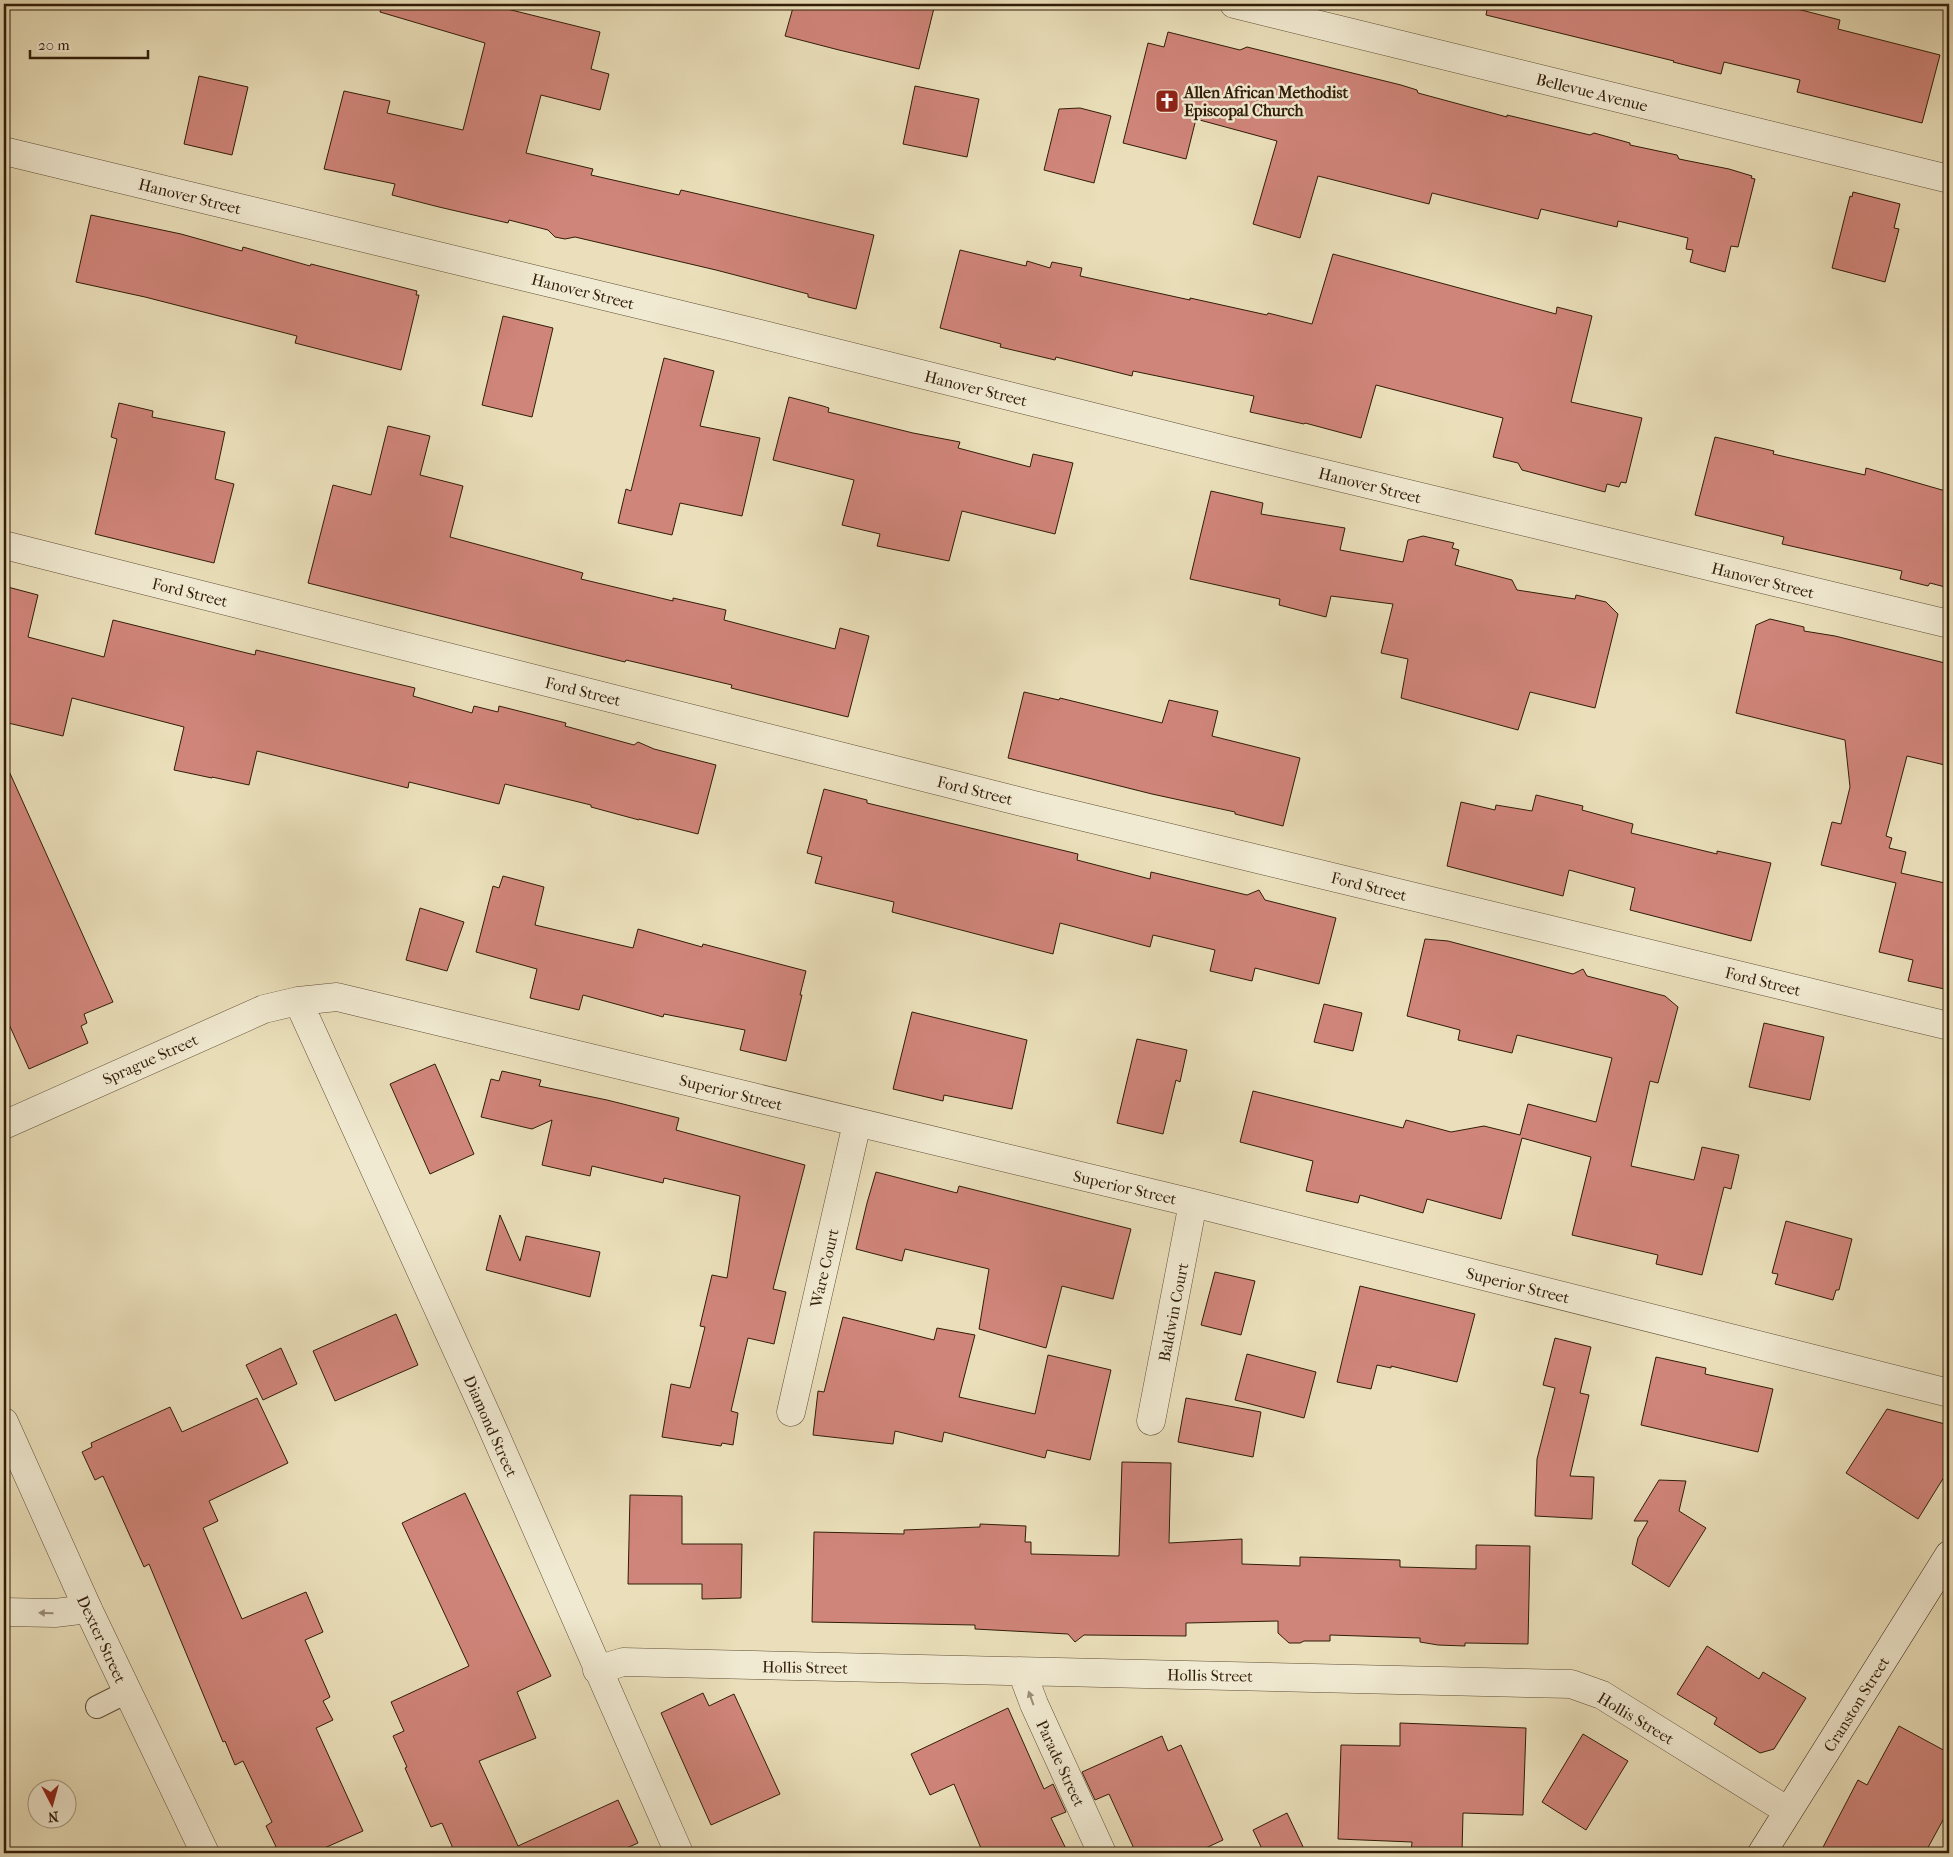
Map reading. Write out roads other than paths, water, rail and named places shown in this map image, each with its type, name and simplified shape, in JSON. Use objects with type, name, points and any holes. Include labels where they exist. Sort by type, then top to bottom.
[{"type":"street","name":"Bellevue Avenue","points":[[1234,4],[1949,180]]},
{"type":"street","name":"Hanover Street","points":[[4,151],[736,328],[1232,452],[1949,624]]},
{"type":"street","name":"Ford Street","points":[[4,545],[1034,805],[1949,1026]]},
{"type":"street","name":"Superior Street","points":[[298,1001],[337,997],[1193,1203],[1949,1393]]},
{"type":"street","name":"Sprague Street","points":[[4,1125],[264,1009],[298,1001]]},
{"type":"street","name":"Diamond Street","points":[[298,1001],[483,1407],[679,1853]]},
{"type":"street","name":"Ware Court","points":[[791,1412],[857,1123]]},
{"type":"street","name":"Baldwin Court","points":[[1151,1421],[1193,1203]]},
{"type":"street","name":"Dexter Street","points":[[4,1422],[88,1609],[205,1853]]},
{"type":"street","name":"Cranston Street","points":[[1762,1853],[1949,1554]]},
{"type":"street","points":[[4,1612],[55,1613],[88,1609]]},
{"type":"street","name":"Hollis Street","points":[[597,1670],[623,1662],[1571,1684],[1602,1695],[1788,1811]]},
{"type":"street","name":"Parade Street","points":[[1022,1672],[1034,1704],[1102,1853]]},
{"type":"lane","points":[[96,1707],[127,1692]]},
{"type":"place","name":"Allen African Methodist Episcopal Church","points":[[1167,101]]}]
